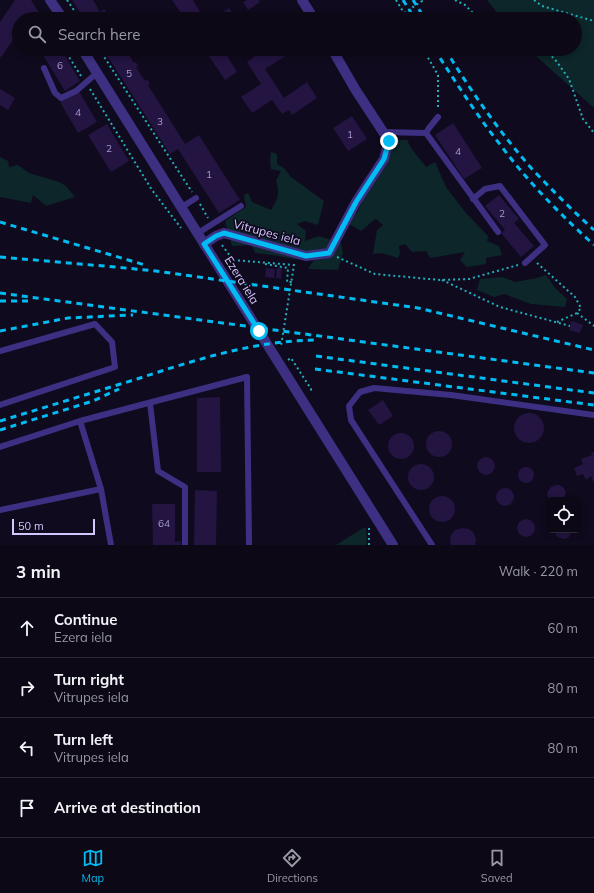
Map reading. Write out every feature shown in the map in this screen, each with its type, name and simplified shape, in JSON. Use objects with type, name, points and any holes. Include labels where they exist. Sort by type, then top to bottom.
[{"type":"street","points":[[50,0],[58,12]]},
{"type":"street","points":[[302,0],[310,12]]},
{"type":"street","name":"Ezera iela","points":[[86,56],[393,545]]},
{"type":"street","points":[[329,253],[356,202],[384,159],[389,141],[355,89],[336,56]]},
{"type":"street","name":"Vitrupes iela","points":[[204,244],[216,236],[224,233],[306,256],[329,253]]},
{"type":"lane","points":[[44,68],[55,93],[60,98],[76,91],[97,74]]},
{"type":"lane","points":[[426,133],[428,128],[438,118]]},
{"type":"lane","points":[[383,132],[426,133]]},
{"type":"lane","points":[[426,133],[498,232]]},
{"type":"lane","points":[[473,199],[485,189],[500,186],[546,245],[525,263]]},
{"type":"lane","points":[[182,207],[196,198]]},
{"type":"lane","points":[[198,233],[241,206]]},
{"type":"lane","points":[[0,352],[95,324],[112,342],[115,367],[0,405]]},
{"type":"lane","points":[[0,447],[80,421],[247,377],[249,545]]},
{"type":"lane","points":[[432,545],[351,420],[349,406],[360,392],[374,388],[451,395],[594,415]]},
{"type":"lane","points":[[150,403],[158,471],[184,487],[185,545]]},
{"type":"lane","points":[[80,421],[101,489],[111,545]]},
{"type":"lane","points":[[0,510],[101,489]]},
{"type":"path","points":[[67,0],[75,12]]},
{"type":"path","points":[[396,0],[403,12]]},
{"type":"path","points":[[406,12],[422,1],[421,0]]},
{"type":"path","points":[[455,0],[465,5],[472,12]]},
{"type":"path","points":[[534,0],[542,6],[563,12]]},
{"type":"path","points":[[582,18],[594,21]]},
{"type":"path","points":[[104,56],[209,219]]},
{"type":"path","points":[[427,56],[438,75],[438,118]]},
{"type":"path","points":[[551,56],[569,79],[583,119],[594,133]]},
{"type":"path","points":[[329,253],[375,274],[440,280],[469,279],[525,263]]},
{"type":"path","points":[[531,258],[575,297],[581,308],[577,313],[556,322]]},
{"type":"path","points":[[233,274],[233,260],[264,264],[288,268],[287,282],[292,282]]},
{"type":"path","points":[[264,264],[273,263],[294,266],[280,350]]},
{"type":"path","points":[[440,280],[500,307],[570,326]]},
{"type":"path","points":[[577,313],[594,326]]},
{"type":"path","points":[[284,355],[288,360],[291,358],[311,389],[311,396]]},
{"type":"path","points":[[369,527],[370,545]]},
{"type":"green space","points":[[487,0],[594,0],[594,108],[536,56],[582,56],[582,12],[496,12]]},
{"type":"green space","points":[[395,140],[407,140],[411,148],[426,167],[435,162],[446,187],[466,213],[488,236],[487,241],[499,246],[502,255],[486,258],[486,264],[467,267],[460,260],[465,252],[430,258],[426,251],[412,252],[405,244],[399,246],[400,254],[398,258],[382,253],[373,254],[377,230],[383,225],[376,219],[361,231],[349,224],[358,211],[368,188],[387,164]]},
{"type":"green space","points":[[271,152],[277,154],[277,164],[284,168],[291,177],[324,201],[318,225],[305,221],[297,224],[306,231],[305,241],[319,236],[341,243],[343,253],[338,270],[308,269],[314,260],[255,253],[252,245],[232,246],[225,221],[246,207],[244,195],[248,193],[252,202],[271,210],[277,199],[278,189],[276,181],[281,171],[271,169]]},
{"type":"green space","points":[[0,157],[8,161],[9,167],[18,165],[29,173],[59,182],[66,186],[75,197],[46,206],[33,195],[31,203],[0,197]]},
{"type":"green space","points":[[546,275],[556,289],[567,299],[565,307],[531,304],[504,294],[494,297],[477,290],[480,279],[503,277],[515,282]]},
{"type":"green space","points":[[363,528],[366,528],[367,545],[336,545]]},
{"type":"building","points":[[15,0],[31,0],[39,12],[12,12],[12,42],[1,57],[0,22]]},
{"type":"building","points":[[72,0],[93,0],[100,12],[80,12]]},
{"type":"building","points":[[172,0],[193,0],[200,12],[180,12]]},
{"type":"building","points":[[247,0],[259,0],[260,2],[248,10],[243,2]]},
{"type":"building","points":[[229,8],[232,12],[223,12]]},
{"type":"building","points":[[43,56],[65,56],[80,81],[65,91]]},
{"type":"building","points":[[107,56],[130,56],[134,63],[136,62],[138,66],[136,67],[145,81],[147,79],[150,84],[148,85],[185,144],[199,135],[240,200],[219,213],[178,149],[170,154]]},
{"type":"building","points":[[209,56],[227,56],[237,72],[225,80]]},
{"type":"building","points":[[253,56],[285,56],[265,69],[284,98],[307,82],[317,98],[292,115],[289,110],[282,114],[272,100],[252,113],[241,97],[261,84],[247,62]]},
{"type":"building","points":[[0,89],[15,98],[8,110],[0,105]]},
{"type":"building","points":[[79,91],[97,122],[78,133],[60,102]]},
{"type":"building","points":[[352,116],[367,139],[348,151],[333,128]]},
{"type":"building","points":[[453,123],[482,168],[464,179],[435,135]]},
{"type":"building","points":[[107,124],[129,161],[111,172],[88,135]]},
{"type":"building","points":[[499,195],[519,219],[514,223],[534,246],[521,257],[501,233],[505,230],[485,206]]},
{"type":"building","points":[[266,268],[275,269],[274,278],[265,277]]},
{"type":"building","points":[[277,268],[282,268],[281,279],[276,278]]},
{"type":"building","points":[[572,321],[583,325],[580,333],[569,330]]},
{"type":"building","points":[[220,397],[221,472],[197,472],[197,398]]},
{"type":"building","points":[[383,400],[393,416],[379,425],[368,410]]},
{"type":"building","points":[[529,413],[539,418],[544,428],[539,438],[529,443],[519,438],[514,428],[519,418]]},
{"type":"building","points":[[439,431],[448,435],[452,444],[448,453],[439,457],[430,453],[426,444],[430,435]]},
{"type":"building","points":[[401,433],[410,437],[414,446],[410,455],[401,459],[392,455],[388,446],[392,437]]},
{"type":"building","points":[[594,452],[594,484],[591,476],[586,480],[583,474],[577,476],[574,468],[583,464],[581,459],[592,455],[591,453]]},
{"type":"building","points":[[486,457],[492,460],[495,466],[492,472],[486,475],[480,472],[477,466],[480,460]]},
{"type":"building","points":[[421,464],[430,468],[434,477],[430,486],[421,490],[412,486],[408,477],[412,468]]},
{"type":"building","points":[[526,467],[533,472],[534,475],[529,482],[526,483],[519,478],[518,475],[523,468]]},
{"type":"building","points":[[560,485],[564,488],[566,493],[564,497],[548,497],[548,491],[551,487]]},
{"type":"building","points":[[505,488],[511,491],[514,497],[511,503],[505,506],[499,503],[496,497],[499,491]]},
{"type":"building","points":[[195,490],[217,491],[216,545],[194,545]]},
{"type":"building","points":[[442,496],[451,500],[455,509],[451,518],[442,522],[433,518],[429,509],[433,500]]},
{"type":"building","points":[[152,504],[175,504],[175,542],[181,541],[181,545],[153,545]]},
{"type":"building","points":[[526,519],[532,522],[535,528],[532,534],[526,537],[520,534],[517,528],[520,522]]},
{"type":"building","points":[[462,528],[469,529],[474,533],[476,540],[475,545],[451,545],[451,535],[455,530]]},
{"type":"building","points":[[555,533],[571,533],[568,538],[564,539],[557,537]]},
{"type":"railway","points":[[403,0],[411,12]]},
{"type":"railway","points":[[413,0],[421,12]]},
{"type":"railway","points":[[439,56],[475,111],[512,160],[546,198],[594,245]]},
{"type":"railway","points":[[450,56],[486,111],[521,156],[578,216],[594,230]]},
{"type":"railway","points":[[0,222],[145,265]]},
{"type":"railway","points":[[0,257],[156,271],[418,308],[594,350]]},
{"type":"railway","points":[[0,293],[594,373]]},
{"type":"railway","points":[[0,301],[33,301]]},
{"type":"railway","points":[[0,331],[68,318],[133,315]]},
{"type":"railway","points":[[0,421],[226,352],[272,343],[318,340]]},
{"type":"railway","points":[[316,356],[594,393]]},
{"type":"railway","points":[[315,369],[594,405]]},
{"type":"railway","points":[[0,430],[93,401],[119,389]]},
{"type":"route","points":[[259,331],[204,244],[216,236],[224,233],[306,256],[329,253],[356,202],[384,159],[389,141]]}]
